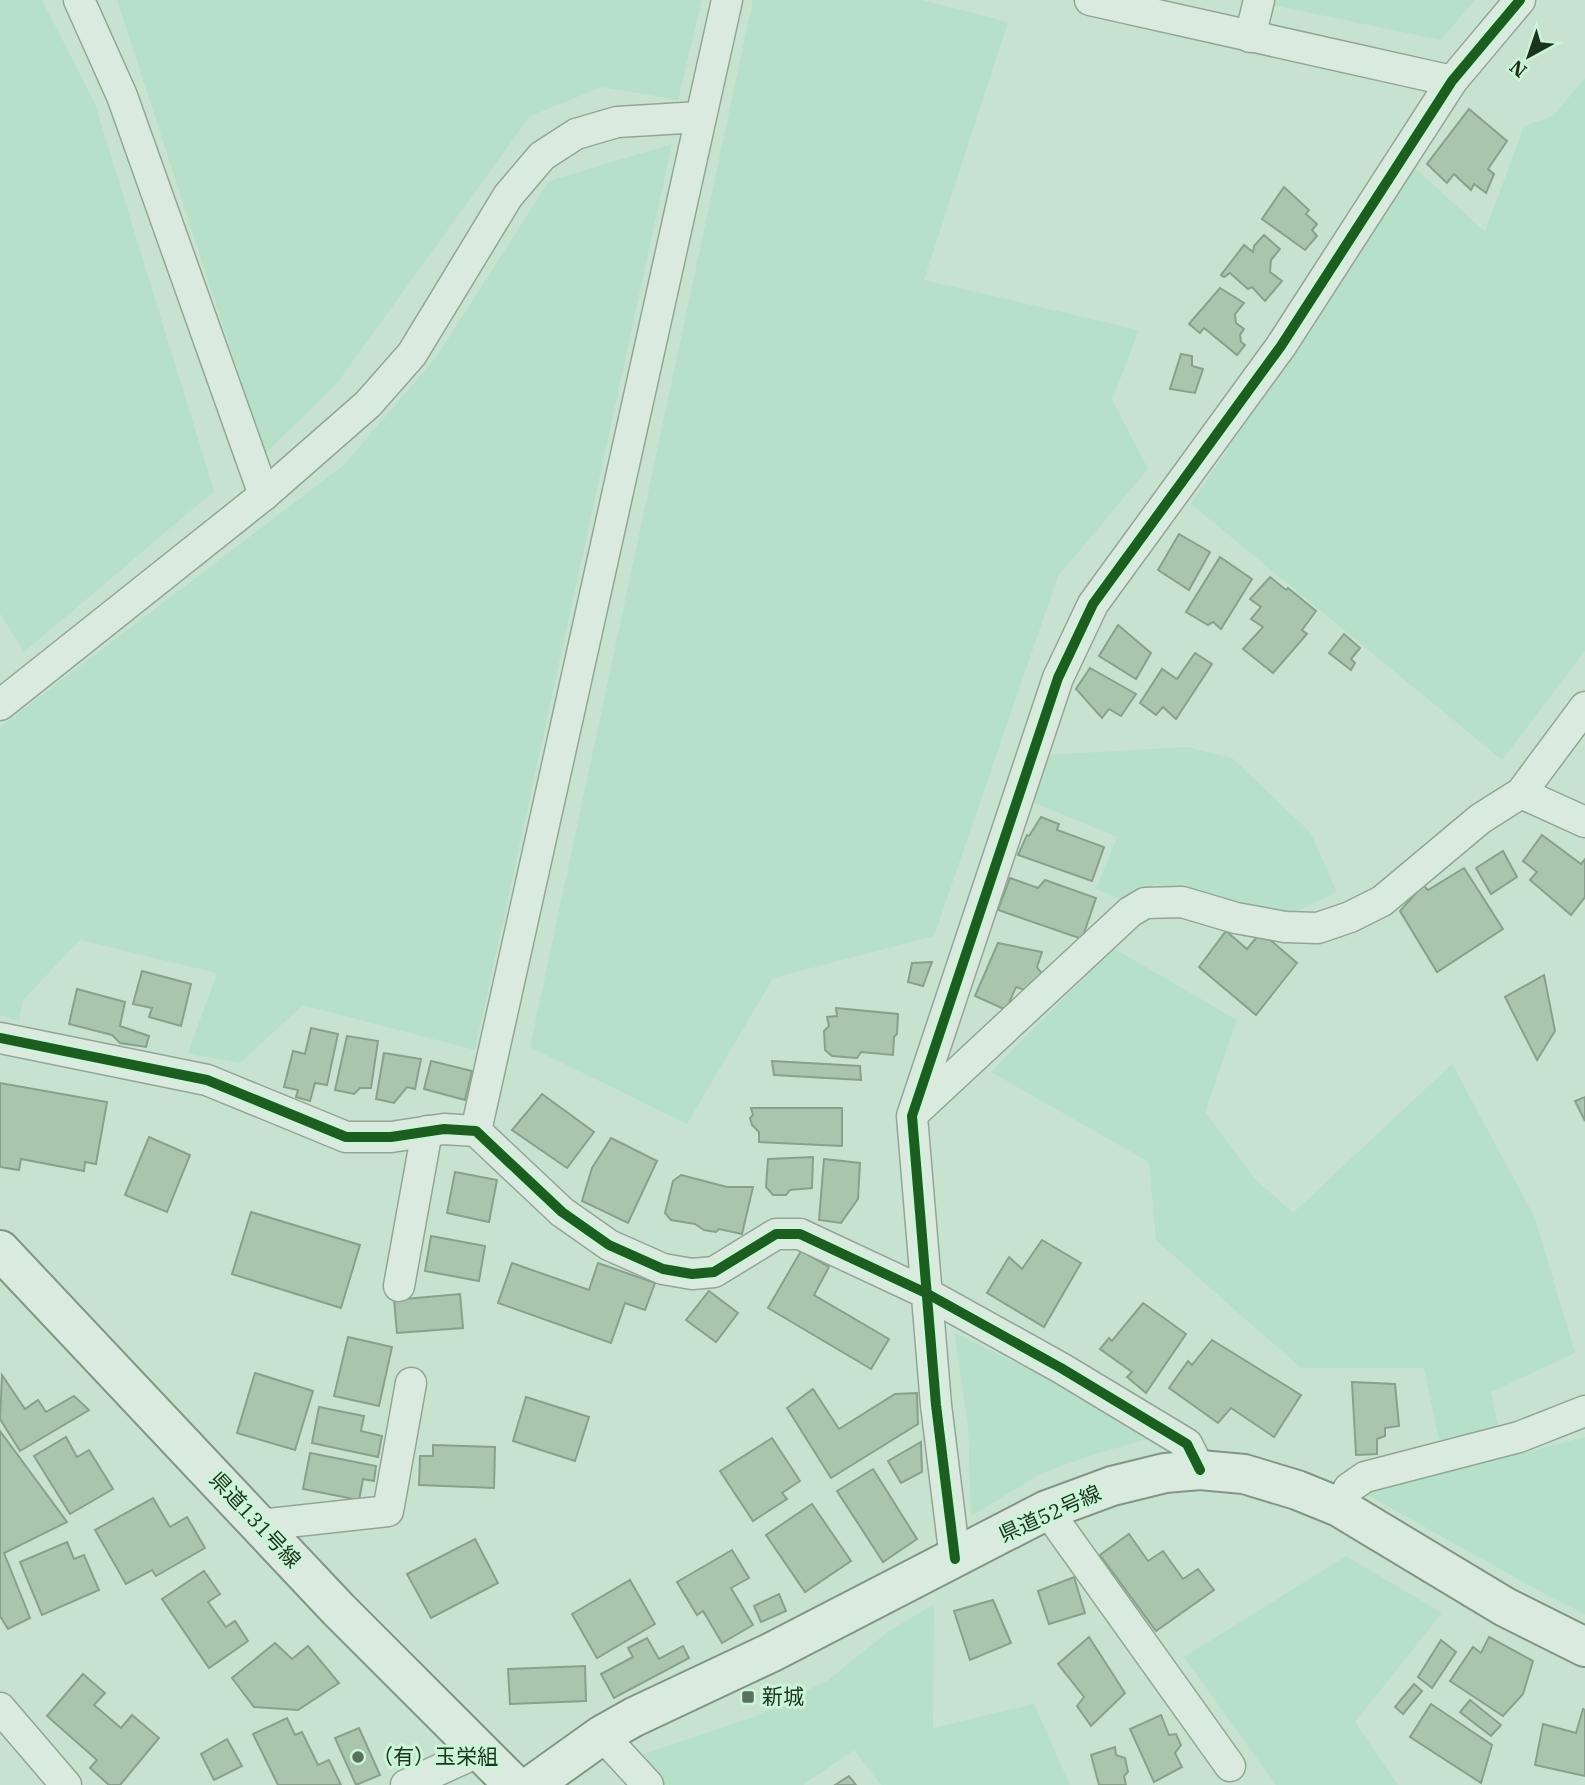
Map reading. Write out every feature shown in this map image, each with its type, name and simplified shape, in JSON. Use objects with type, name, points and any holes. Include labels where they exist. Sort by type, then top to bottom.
[{"type":"main road","name":"県道131号線","points":[[0,1250],[338,1609],[514,1785]]},
{"type":"main road","name":"県道52号線","points":[[532,1785],[603,1735],[955,1559],[1047,1510],[1112,1486],[1165,1473],[1200,1470],[1244,1474],[1297,1490],[1339,1507],[1505,1607],[1585,1647]]},
{"type":"street","points":[[79,0],[122,96],[264,495]]},
{"type":"street","points":[[476,1131],[727,0]]},
{"type":"street","points":[[1090,0],[1452,81]]},
{"type":"street","points":[[1250,37],[1259,0]]},
{"type":"street","points":[[955,1559],[936,1405],[912,1116],[1058,678],[1093,604],[1281,346],[1452,81],[1520,0]]},
{"type":"street","points":[[0,705],[264,495],[368,404],[412,354],[508,197],[542,156],[576,134],[617,122],[700,117]]},
{"type":"street","points":[[912,1116],[1130,912],[1145,903],[1182,902],[1236,918],[1285,928],[1318,928],[1350,917],[1382,901],[1480,819],[1521,793],[1585,707]]},
{"type":"street","points":[[1521,793],[1585,822]]},
{"type":"street","points":[[0,1038],[207,1080],[346,1137],[391,1137],[444,1129],[476,1131],[562,1212],[609,1245],[663,1269],[692,1274],[714,1272],[776,1234],[800,1234],[926,1293],[1061,1368],[1187,1444],[1200,1470]]},
{"type":"street","points":[[399,1286],[428,1131]]},
{"type":"street","points":[[260,1525],[388,1511],[411,1383]]},
{"type":"street","points":[[1339,1507],[1349,1488],[1365,1477],[1519,1437],[1585,1411]]},
{"type":"street","points":[[1047,1510],[1230,1766]]},
{"type":"street","points":[[0,1708],[66,1785]]},
{"type":"street","points":[[603,1735],[648,1785]]},
{"type":"street","points":[[405,1785],[480,1751]]},
{"type":"green space","points":[[0,0],[42,0],[95,104],[214,491],[24,652],[0,613]]},
{"type":"green space","points":[[117,0],[702,0],[678,100],[602,87],[530,116],[337,383],[265,454]]},
{"type":"green space","points":[[753,0],[922,0],[1008,22],[924,280],[1139,330],[1112,400],[1148,469],[1058,576],[934,936],[773,978],[687,1124],[530,1047]]},
{"type":"green space","points":[[1249,0],[1475,0],[1441,40]]},
{"type":"green space","points":[[1585,78],[1585,651],[1502,760],[1191,504],[1415,168],[1485,232],[1524,126],[1553,116]]},
{"type":"green space","points":[[672,144],[475,1050],[303,1005],[240,1063],[188,1053],[217,973],[80,940],[23,1000],[19,1021],[0,1015],[0,727],[344,465],[437,356],[549,181]]},
{"type":"green space","points":[[1187,747],[1232,758],[1310,832],[1337,892],[1284,917],[1156,884],[1122,900],[1096,889],[1117,837],[1033,802],[1048,755]]},
{"type":"green space","points":[[1113,948],[1237,1020],[1205,1112],[1254,1178],[1293,1213],[1452,1064],[1535,1218],[1575,1353],[1491,1392],[1498,1426],[1439,1440],[1424,1368],[1301,1368],[1156,1240],[1149,1162],[991,1072]]},
{"type":"green space","points":[[954,1332],[1071,1390],[1151,1438],[1042,1473],[971,1516],[968,1425]]},
{"type":"green space","points":[[1585,1437],[1585,1614],[1364,1493]]},
{"type":"green space","points":[[1346,1556],[1442,1613],[1355,1722],[1398,1785],[1276,1785],[1184,1657]]},
{"type":"green space","points":[[934,1604],[933,1728],[1034,1704],[1070,1785],[881,1785],[854,1750],[803,1785],[664,1785],[638,1756],[754,1717],[828,1680],[889,1631]]},
{"type":"building","points":[[1469,109],[1507,141],[1488,169],[1494,174],[1486,193],[1474,184],[1471,190],[1454,174],[1447,183],[1427,164]]},
{"type":"building","points":[[1284,187],[1309,210],[1306,214],[1317,224],[1312,230],[1317,236],[1305,250],[1262,219]]},
{"type":"building","points":[[1264,235],[1280,249],[1271,260],[1270,272],[1282,281],[1265,301],[1252,287],[1248,289],[1230,273],[1224,277],[1221,275],[1244,245],[1253,252],[1254,246]]},
{"type":"building","points":[[1220,288],[1244,303],[1235,314],[1236,323],[1244,329],[1240,335],[1241,342],[1245,345],[1237,355],[1204,328],[1200,333],[1189,324]]},
{"type":"building","points":[[1181,354],[1192,356],[1192,366],[1203,369],[1195,393],[1170,389]]},
{"type":"building","points":[[1179,534],[1210,552],[1189,590],[1158,570]]},
{"type":"building","points":[[1220,557],[1252,579],[1221,629],[1213,622],[1208,625],[1186,612]]},
{"type":"building","points":[[1270,577],[1316,611],[1302,630],[1307,634],[1273,673],[1243,649],[1263,627],[1251,619],[1261,607],[1250,599]]},
{"type":"building","points":[[1118,625],[1151,653],[1136,679],[1099,656]]},
{"type":"building","points":[[1344,634],[1360,648],[1351,659],[1355,663],[1351,670],[1329,653]]},
{"type":"building","points":[[1195,653],[1212,664],[1176,719],[1163,707],[1156,715],[1140,703],[1162,669],[1177,679]]},
{"type":"building","points":[[1090,668],[1136,694],[1121,716],[1109,709],[1102,718],[1076,689]]},
{"type":"building","points":[[1041,817],[1059,824],[1057,830],[1104,847],[1092,881],[1018,855],[1027,835],[1029,836]]},
{"type":"building","points":[[1542,835],[1581,864],[1585,859],[1585,897],[1571,915],[1530,880],[1537,872],[1523,861]]},
{"type":"building","points":[[1503,851],[1517,877],[1491,894],[1476,868]]},
{"type":"building","points":[[1464,868],[1503,929],[1437,972],[1400,911],[1423,885],[1428,890]]},
{"type":"building","points":[[1010,878],[1038,888],[1045,880],[1096,898],[1082,939],[998,910]]},
{"type":"building","points":[[1226,931],[1247,949],[1261,932],[1297,963],[1256,1015],[1199,967]]},
{"type":"building","points":[[998,943],[1042,952],[1037,967],[1043,975],[1028,991],[1016,987],[1006,1010],[975,996]]},
{"type":"building","points":[[932,962],[923,986],[908,982],[912,963]]},
{"type":"building","points":[[142,971],[191,984],[181,1026],[149,1017],[152,1008],[133,1004]]},
{"type":"building","points":[[1544,975],[1555,1031],[1537,1060],[1505,997]]},
{"type":"building","points":[[77,989],[125,1002],[120,1026],[149,1036],[146,1047],[120,1043],[112,1035],[69,1024]]},
{"type":"building","points":[[836,1008],[898,1014],[893,1055],[861,1052],[857,1058],[832,1056],[825,1050],[824,1031],[829,1026],[827,1017],[837,1016]]},
{"type":"building","points":[[311,1028],[338,1034],[327,1085],[315,1083],[310,1101],[296,1097],[298,1090],[284,1087],[293,1051],[305,1054]]},
{"type":"building","points":[[347,1036],[378,1041],[371,1088],[360,1088],[354,1094],[335,1090]]},
{"type":"building","points":[[384,1053],[421,1059],[415,1089],[407,1087],[394,1103],[376,1099]]},
{"type":"building","points":[[431,1061],[472,1071],[465,1100],[424,1089]]},
{"type":"building","points":[[772,1061],[860,1066],[861,1080],[774,1075]]},
{"type":"building","points":[[0,1083],[107,1102],[96,1164],[85,1162],[84,1171],[21,1159],[19,1170],[0,1167]]},
{"type":"building","points":[[542,1094],[594,1132],[567,1168],[512,1130]]},
{"type":"building","points":[[1585,1097],[1585,1121],[1575,1101]]},
{"type":"building","points":[[751,1108],[842,1108],[842,1146],[759,1142],[759,1132],[752,1125],[750,1118],[753,1115]]},
{"type":"building","points":[[149,1137],[190,1155],[167,1212],[125,1195]]},
{"type":"building","points":[[611,1138],[657,1161],[628,1223],[582,1201],[592,1168]]},
{"type":"building","points":[[813,1157],[812,1188],[790,1190],[786,1195],[773,1195],[766,1187],[768,1159]]},
{"type":"building","points":[[824,1159],[860,1163],[858,1199],[841,1223],[819,1220]]},
{"type":"building","points":[[455,1172],[497,1180],[489,1222],[447,1213]]},
{"type":"building","points":[[681,1175],[727,1187],[753,1187],[742,1234],[719,1229],[716,1232],[704,1230],[695,1224],[671,1220],[665,1213],[673,1181]]},
{"type":"building","points":[[251,1212],[360,1245],[341,1308],[232,1274]]},
{"type":"building","points":[[431,1236],[485,1246],[479,1281],[425,1271]]},
{"type":"building","points":[[1042,1240],[1081,1263],[1044,1327],[987,1293],[1009,1257],[1022,1269]]},
{"type":"building","points":[[801,1251],[829,1267],[814,1295],[889,1339],[871,1369],[768,1308]]},
{"type":"building","points":[[512,1263],[589,1290],[598,1263],[655,1283],[645,1310],[625,1303],[611,1343],[498,1303]]},
{"type":"building","points":[[709,1291],[738,1313],[716,1342],[686,1320]]},
{"type":"building","points":[[460,1294],[463,1328],[397,1333],[394,1300]]},
{"type":"building","points":[[1143,1303],[1186,1334],[1146,1393],[1127,1377],[1132,1372],[1100,1349],[1109,1338],[1112,1341]]},
{"type":"building","points":[[348,1337],[392,1347],[379,1406],[334,1396]]},
{"type":"building","points":[[1212,1340],[1301,1395],[1274,1437],[1231,1408],[1218,1423],[1169,1388],[1188,1361],[1192,1365]]},
{"type":"building","points":[[255,1373],[313,1391],[295,1450],[237,1433]]},
{"type":"building","points":[[2,1375],[25,1409],[38,1400],[46,1412],[74,1396],[89,1410],[20,1451],[0,1419]]},
{"type":"building","points":[[1352,1382],[1395,1384],[1399,1426],[1385,1428],[1385,1436],[1377,1439],[1377,1454],[1356,1455]]},
{"type":"building","points":[[813,1389],[839,1429],[895,1394],[917,1393],[918,1424],[831,1478],[787,1408]]},
{"type":"building","points":[[526,1397],[589,1417],[575,1461],[513,1441]]},
{"type":"building","points":[[319,1407],[364,1416],[361,1431],[382,1436],[378,1457],[312,1443]]},
{"type":"building","points":[[0,1431],[67,1522],[4,1553],[30,1618],[8,1629],[0,1616]]},
{"type":"building","points":[[66,1437],[77,1457],[89,1450],[113,1489],[70,1514],[34,1456]]},
{"type":"building","points":[[772,1438],[800,1481],[782,1493],[787,1499],[753,1521],[720,1471]]},
{"type":"building","points":[[921,1442],[922,1472],[901,1483],[888,1461]]},
{"type":"building","points":[[433,1445],[495,1447],[494,1488],[419,1485],[420,1456],[433,1456]]},
{"type":"building","points":[[310,1453],[376,1466],[374,1481],[363,1479],[359,1500],[303,1489]]},
{"type":"building","points":[[873,1469],[917,1539],[883,1562],[837,1491]]},
{"type":"building","points":[[153,1498],[170,1527],[187,1517],[205,1548],[156,1576],[152,1570],[126,1584],[95,1530]]},
{"type":"building","points":[[812,1504],[851,1561],[805,1592],[766,1535]]},
{"type":"building","points":[[1129,1534],[1148,1561],[1163,1551],[1183,1579],[1198,1569],[1214,1590],[1156,1631],[1100,1555]]},
{"type":"building","points":[[475,1539],[498,1583],[431,1618],[407,1574]]},
{"type":"building","points":[[67,1542],[74,1559],[84,1555],[99,1590],[42,1615],[20,1562]]},
{"type":"building","points":[[732,1550],[749,1578],[731,1588],[753,1625],[722,1643],[703,1611],[697,1615],[677,1582]]},
{"type":"building","points":[[204,1571],[220,1594],[208,1602],[226,1627],[235,1621],[248,1641],[209,1668],[162,1599]]},
{"type":"building","points":[[1074,1577],[1085,1613],[1049,1624],[1038,1591]]},
{"type":"building","points":[[630,1580],[655,1624],[597,1658],[572,1614]]},
{"type":"building","points":[[779,1594],[786,1611],[761,1622],[754,1606]]},
{"type":"building","points":[[993,1600],[1011,1643],[970,1660],[954,1611]]},
{"type":"building","points":[[1089,1637],[1125,1693],[1091,1726],[1077,1706],[1084,1697],[1058,1664]]},
{"type":"building","points":[[1489,1637],[1533,1661],[1523,1694],[1503,1716],[1450,1681],[1473,1647],[1481,1653]]},
{"type":"building","points":[[647,1638],[659,1659],[683,1646],[689,1658],[614,1698],[601,1674],[633,1657],[628,1648]]},
{"type":"building","points":[[1441,1640],[1456,1652],[1432,1688],[1418,1677]]},
{"type":"building","points":[[275,1643],[292,1659],[308,1646],[339,1683],[298,1710],[254,1707],[232,1678]]},
{"type":"building","points":[[585,1666],[586,1701],[510,1704],[508,1669]]},
{"type":"building","points":[[83,1674],[105,1693],[94,1705],[121,1728],[132,1715],[159,1738],[120,1785],[109,1785],[90,1768],[97,1760],[47,1716]]},
{"type":"building","points":[[1414,1684],[1422,1691],[1403,1714],[1395,1707]]},
{"type":"building","points":[[1470,1700],[1501,1725],[1491,1736],[1460,1712]]},
{"type":"building","points":[[1431,1704],[1492,1745],[1481,1783],[1410,1737]]},
{"type":"building","points":[[1583,1709],[1585,1776],[1535,1765],[1543,1724],[1576,1733]]},
{"type":"building","points":[[1161,1715],[1169,1735],[1176,1734],[1181,1745],[1175,1753],[1182,1767],[1154,1782],[1130,1729]]},
{"type":"building","points":[[287,1718],[295,1735],[302,1732],[318,1765],[329,1760],[341,1785],[278,1785],[253,1734]]},
{"type":"building","name":"（有）玉栄組","points":[[359,1728],[380,1775],[356,1785],[335,1738]]},
{"type":"building","points":[[227,1739],[242,1766],[214,1780],[201,1754]]},
{"type":"building","points":[[1115,1747],[1116,1755],[1125,1758],[1128,1772],[1124,1776],[1126,1785],[1099,1785],[1091,1755]]},
{"type":"building","points":[[849,1776],[856,1785],[835,1785]]},
{"type":"cycle path","points":[[955,1559],[936,1405],[912,1116],[1058,678],[1093,604],[1281,346],[1452,81],[1520,0]]},
{"type":"cycle path","points":[[0,1038],[207,1080],[346,1137],[391,1137],[444,1129],[476,1131],[562,1212],[609,1245],[663,1269],[692,1274],[714,1272],[776,1234],[800,1234],[926,1293],[1061,1368],[1187,1444],[1200,1470]]},
{"type":"place","name":"新城","points":[[748,1697]]},
{"type":"place","name":"（有）玉栄組","points":[[358,1757]]}]
